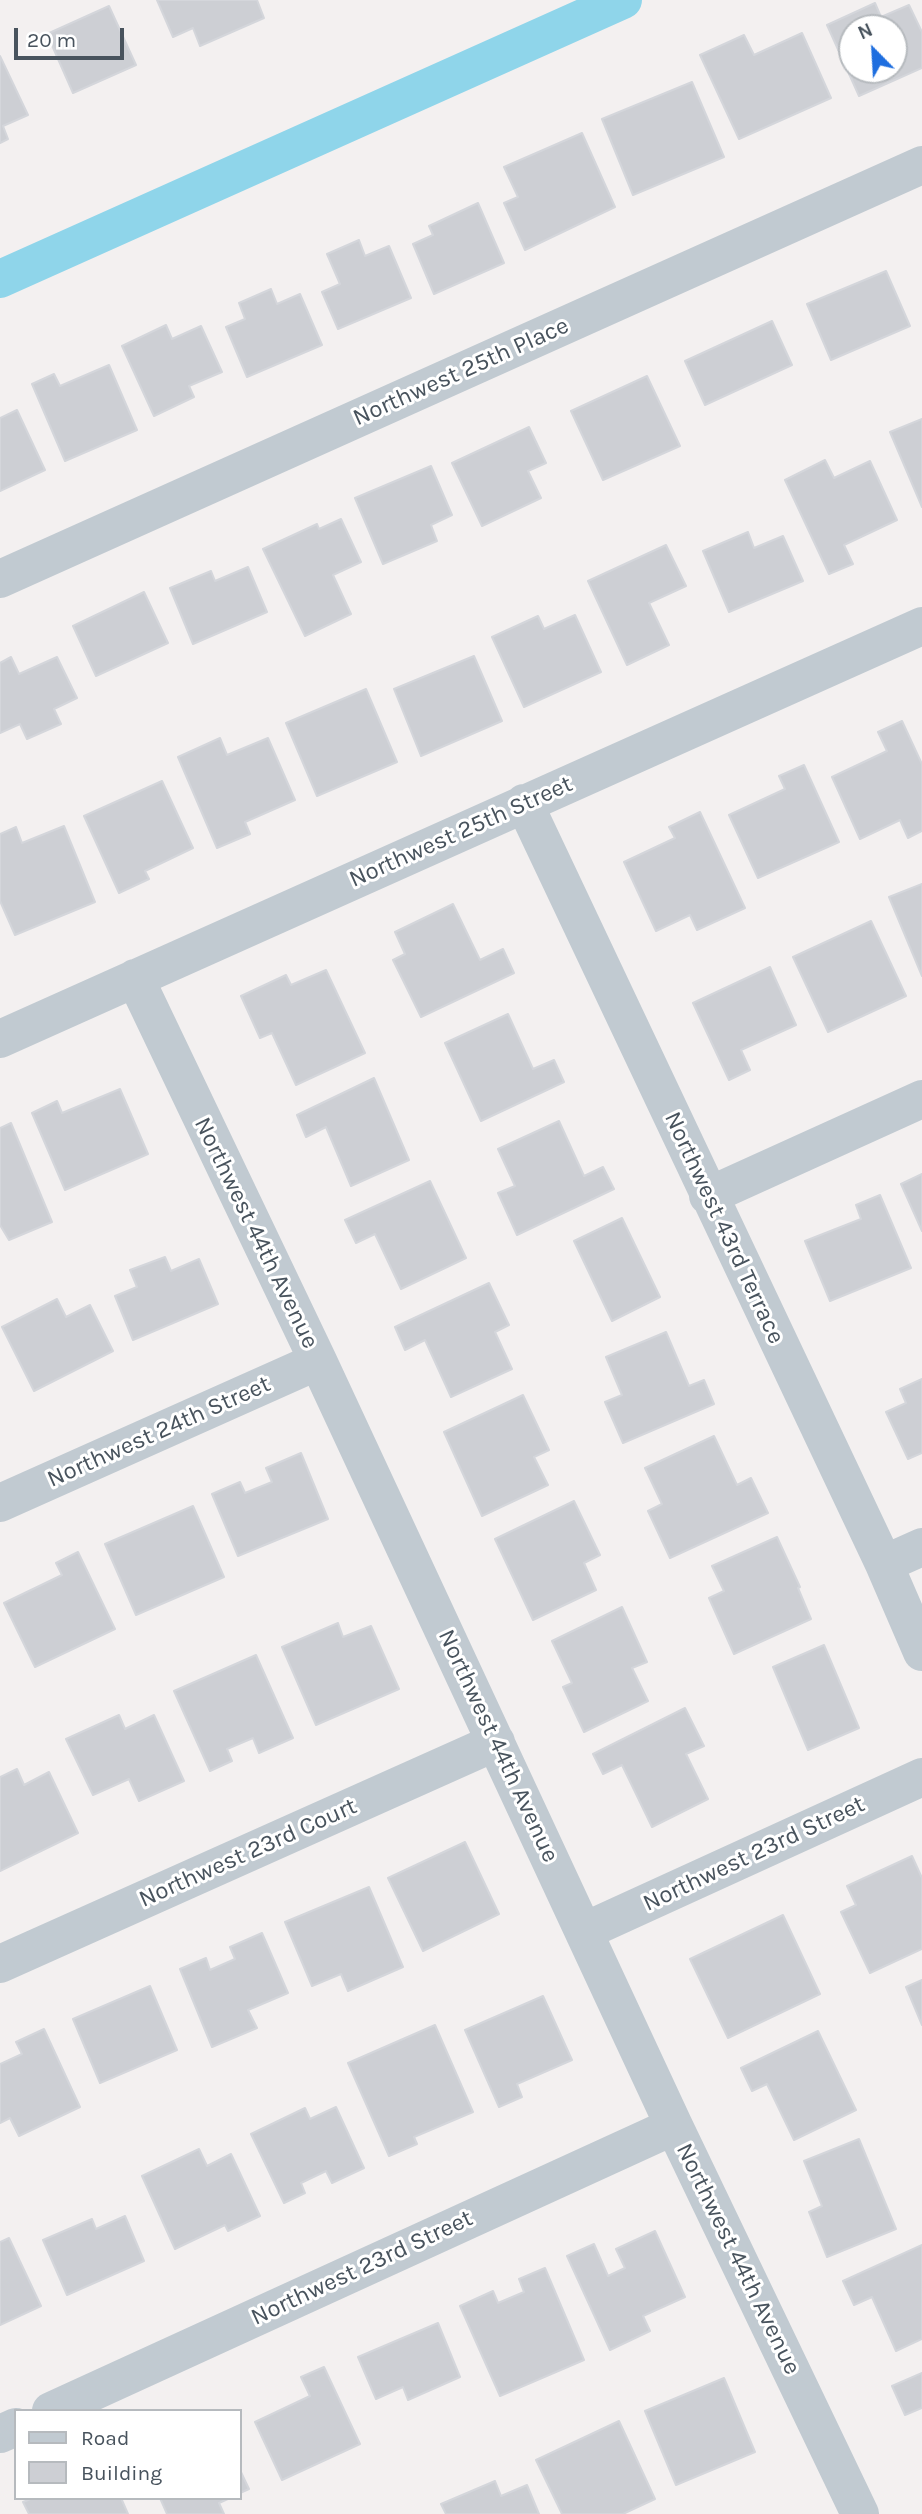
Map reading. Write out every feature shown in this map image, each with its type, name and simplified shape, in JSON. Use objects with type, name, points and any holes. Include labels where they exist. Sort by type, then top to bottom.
[{"type":"street","name":"Northwest 25th Place","points":[[0,579],[922,165]]},
{"type":"street","name":"Northwest 25th Street","points":[[0,1039],[922,626]]},
{"type":"street","name":"Northwest 43rd Terrace","points":[[524,803],[884,1564],[922,1652]]},
{"type":"street","name":"Northwest 44th Avenue","points":[[135,978],[585,1931],[849,2511]]},
{"type":"street","points":[[708,1196],[922,1099]]},
{"type":"street","name":"Northwest 24th Street","points":[[0,1503],[318,1361]]},
{"type":"street","points":[[884,1564],[922,1547]]},
{"type":"street","name":"Northwest 23rd Court","points":[[0,1964],[496,1742]]},
{"type":"street","name":"Northwest 23rd Street","points":[[585,1931],[922,1777]]},
{"type":"street","name":"Northwest 23rd Street","points":[[55,2409],[674,2126]]},
{"type":"building","points":[[157,0],[257,0],[264,18],[200,46],[193,28],[173,37]]},
{"type":"building","points":[[875,3],[880,14],[851,14]]},
{"type":"building","points":[[909,5],[922,32],[922,68],[908,74],[908,14],[888,14]]},
{"type":"building","points":[[109,6],[136,65],[73,93],[47,34]]},
{"type":"building","points":[[838,20],[838,49],[827,25]]},
{"type":"building","points":[[802,33],[831,98],[739,139],[700,55],[744,35],[754,55]]},
{"type":"building","points":[[0,56],[28,115],[3,126],[8,139],[0,143]]},
{"type":"building","points":[[692,82],[724,157],[633,195],[602,119]]},
{"type":"building","points":[[854,84],[886,84],[859,96]]},
{"type":"building","points":[[582,133],[615,207],[525,250],[504,203],[518,197],[504,167]]},
{"type":"building","points":[[478,203],[504,263],[434,294],[413,244],[433,235],[429,226]]},
{"type":"building","points":[[359,240],[365,256],[389,246],[411,298],[338,329],[322,292],[340,284],[327,254]]},
{"type":"building","points":[[886,271],[910,326],[831,360],[807,304]]},
{"type":"building","points":[[271,289],[277,304],[300,294],[322,345],[247,377],[226,327],[245,319],[239,303]]},
{"type":"building","points":[[772,321],[792,365],[705,405],[685,361]]},
{"type":"building","points":[[166,325],[172,339],[201,326],[222,372],[189,386],[194,397],[154,416],[122,346]]},
{"type":"building","points":[[109,365],[137,430],[65,461],[32,384],[54,374],[60,386]]},
{"type":"building","points":[[647,376],[680,446],[603,480],[571,411]]},
{"type":"building","points":[[17,410],[45,470],[0,491],[0,418]]},
{"type":"building","points":[[922,419],[922,507],[890,432]]},
{"type":"building","points":[[529,427],[546,463],[528,471],[541,498],[482,526],[452,463]]},
{"type":"building","points":[[825,460],[834,478],[870,461],[897,520],[844,545],[853,564],[829,574],[785,480]]},
{"type":"building","points":[[431,466],[452,515],[431,525],[437,541],[383,564],[355,498]]},
{"type":"building","points":[[341,519],[361,562],[333,575],[351,614],[305,636],[263,549],[317,524],[319,529]]},
{"type":"building","points":[[748,532],[754,548],[783,536],[803,581],[729,612],[703,551]]},
{"type":"building","points":[[666,545],[686,586],[649,603],[669,645],[627,665],[588,581]]},
{"type":"building","points":[[248,567],[267,612],[193,644],[170,588],[211,571],[215,581]]},
{"type":"building","points":[[144,592],[168,643],[96,676],[73,626]]},
{"type":"building","points":[[575,615],[601,672],[524,707],[492,637],[538,616],[544,629]]},
{"type":"building","points":[[474,656],[502,721],[421,756],[394,689]]},
{"type":"building","points":[[11,657],[19,674],[57,657],[77,698],[54,709],[61,724],[27,739],[20,724],[0,733],[0,663]]},
{"type":"building","points":[[366,689],[397,762],[317,796],[286,723]]},
{"type":"building","points":[[902,721],[922,764],[922,831],[908,838],[900,820],[860,839],[832,777],[887,751],[878,732]]},
{"type":"building","points":[[220,738],[227,755],[268,738],[295,800],[245,822],[250,834],[217,848],[178,757]]},
{"type":"building","points":[[804,765],[839,842],[758,878],[729,815],[785,789],[779,776]]},
{"type":"building","points":[[162,781],[193,848],[145,871],[149,879],[119,893],[84,816]]},
{"type":"building","points":[[700,812],[745,908],[697,930],[690,915],[656,931],[624,862],[675,838],[669,827]]},
{"type":"building","points":[[64,826],[95,902],[15,935],[0,901],[0,834],[16,827],[22,843]]},
{"type":"building","points":[[922,884],[922,976],[889,897]]},
{"type":"building","points":[[453,904],[480,960],[503,949],[514,973],[421,1017],[393,960],[405,954],[395,932]]},
{"type":"building","points":[[871,921],[906,996],[828,1032],[793,957]]},
{"type":"building","points":[[770,967],[796,1025],[741,1050],[750,1070],[729,1080],[693,1003]]},
{"type":"building","points":[[326,970],[365,1053],[296,1085],[272,1033],[260,1038],[241,996],[286,975],[291,985]]},
{"type":"building","points":[[508,1014],[533,1069],[554,1060],[564,1082],[481,1121],[445,1043]]},
{"type":"building","points":[[374,1078],[409,1160],[351,1186],[326,1127],[306,1137],[297,1115]]},
{"type":"building","points":[[120,1089],[148,1154],[65,1190],[32,1113],[57,1101],[62,1113]]},
{"type":"building","points":[[559,1121],[584,1176],[603,1167],[614,1189],[517,1235],[498,1193],[515,1186],[498,1149]]},
{"type":"building","points":[[11,1123],[52,1222],[9,1240],[0,1225],[0,1128]]},
{"type":"building","points":[[922,1174],[922,1231],[901,1184]]},
{"type":"building","points":[[430,1181],[466,1258],[401,1289],[375,1234],[356,1243],[345,1220]]},
{"type":"building","points":[[880,1195],[911,1268],[830,1301],[805,1241],[861,1219],[856,1205]]},
{"type":"building","points":[[622,1218],[660,1297],[612,1321],[574,1241]]},
{"type":"building","points":[[165,1257],[171,1271],[199,1259],[218,1304],[133,1340],[115,1296],[137,1287],[130,1270]]},
{"type":"building","points":[[489,1283],[509,1325],[495,1332],[512,1369],[451,1397],[425,1340],[405,1350],[395,1327]]},
{"type":"building","points":[[57,1299],[66,1317],[90,1305],[113,1351],[34,1391],[2,1327]]},
{"type":"building","points":[[666,1332],[689,1386],[704,1380],[714,1404],[623,1443],[605,1402],[622,1395],[606,1357]]},
{"type":"building","points":[[922,1379],[922,1453],[908,1459],[886,1412],[906,1403],[900,1389]]},
{"type":"building","points":[[523,1395],[549,1450],[534,1457],[548,1485],[482,1516],[444,1432]]},
{"type":"building","points":[[714,1436],[737,1485],[751,1478],[768,1513],[670,1558],[648,1511],[662,1504],[645,1468]]},
{"type":"building","points":[[301,1453],[328,1519],[238,1556],[212,1494],[240,1482],[245,1493],[272,1482],[266,1468]]},
{"type":"building","points":[[574,1501],[600,1555],[584,1563],[596,1590],[533,1620],[495,1539]]},
{"type":"building","points":[[193,1506],[224,1577],[136,1615],[105,1544]]},
{"type":"building","points":[[777,1537],[811,1619],[734,1654],[709,1598],[724,1591],[712,1566]]},
{"type":"building","points":[[78,1552],[115,1629],[35,1667],[4,1603],[62,1575],[56,1563]]},
{"type":"building","points":[[622,1607],[647,1662],[632,1668],[648,1701],[584,1732],[563,1687],[572,1683],[552,1641]]},
{"type":"building","points":[[338,1623],[343,1637],[371,1626],[399,1689],[316,1725],[282,1647]]},
{"type":"building","points":[[824,1645],[859,1728],[808,1750],[773,1667]]},
{"type":"building","points":[[256,1655],[293,1738],[259,1753],[253,1738],[227,1749],[232,1761],[210,1771],[174,1691]]},
{"type":"building","points":[[685,1708],[704,1746],[686,1754],[708,1799],[652,1827],[622,1765],[603,1774],[593,1754]]},
{"type":"building","points":[[119,1715],[125,1729],[154,1715],[184,1781],[139,1801],[129,1779],[93,1795],[66,1739]]},
{"type":"building","points":[[17,1769],[24,1785],[49,1772],[78,1833],[0,1871],[0,1777]]},
{"type":"building","points":[[465,1842],[499,1914],[423,1951],[388,1878]]},
{"type":"building","points":[[912,1856],[922,1878],[922,1949],[870,1973],[841,1912],[856,1905],[847,1886]]},
{"type":"building","points":[[369,1887],[403,1967],[348,1991],[341,1974],[312,1986],[285,1922]]},
{"type":"building","points":[[783,1915],[820,1994],[728,2038],[690,1959]]},
{"type":"building","points":[[262,1933],[288,1993],[248,2010],[257,2028],[212,2047],[180,1969],[206,1958],[210,1970],[235,1959],[230,1947]]},
{"type":"building","points":[[922,1980],[922,2025],[906,1987]]},
{"type":"building","points":[[150,1986],[177,2050],[100,2083],[73,2019]]},
{"type":"building","points":[[543,1996],[572,2060],[517,2084],[522,2097],[499,2107],[465,2030]]},
{"type":"building","points":[[435,2025],[473,2112],[414,2137],[417,2144],[389,2156],[348,2063]]},
{"type":"building","points":[[44,2029],[80,2107],[19,2136],[10,2118],[0,2123],[0,2064],[22,2054],[16,2042]]},
{"type":"building","points":[[818,2031],[856,2110],[794,2140],[767,2084],[752,2091],[741,2068]]},
{"type":"building","points":[[336,2107],[364,2168],[332,2183],[326,2171],[301,2183],[305,2193],[284,2203],[251,2134],[305,2108],[310,2119]]},
{"type":"building","points":[[859,2139],[896,2229],[827,2257],[809,2212],[822,2206],[804,2161]]},
{"type":"building","points":[[199,2149],[207,2166],[231,2154],[260,2216],[228,2231],[225,2225],[175,2249],[142,2176]]},
{"type":"building","points":[[125,2216],[144,2261],[67,2295],[43,2240],[92,2219],[96,2229]]},
{"type":"building","points":[[655,2231],[685,2297],[643,2316],[650,2331],[610,2350],[567,2256],[594,2244],[608,2276],[625,2268],[616,2249]]},
{"type":"building","points":[[9,2238],[41,2306],[0,2325],[0,2242]]},
{"type":"building","points":[[922,2245],[922,2339],[896,2351],[872,2297],[854,2305],[843,2281]]},
{"type":"building","points":[[545,2268],[584,2360],[500,2396],[460,2306],[493,2291],[498,2303],[524,2292],[519,2279]]},
{"type":"building","points":[[438,2323],[460,2377],[408,2400],[403,2387],[376,2399],[358,2357]]},
{"type":"building","points":[[324,2367],[360,2444],[282,2480],[255,2422],[310,2396],[301,2377]]},
{"type":"building","points":[[922,2373],[922,2408],[905,2415],[892,2386]]},
{"type":"building","points":[[724,2378],[755,2452],[676,2485],[645,2411]]},
{"type":"building","points":[[619,2421],[655,2499],[623,2514],[562,2514],[536,2460]]},
{"type":"building","points":[[242,2474],[249,2489],[242,2492]]},
{"type":"building","points":[[495,2481],[501,2496],[527,2485],[539,2514],[446,2514],[441,2504]]},
{"type":"building","points":[[122,2500],[128,2514],[29,2514],[23,2502]]},
{"type":"building","points":[[161,2500],[226,2500],[219,2503],[224,2514],[167,2514]]},
{"type":"waterway","points":[[0,279],[623,0]]}]
